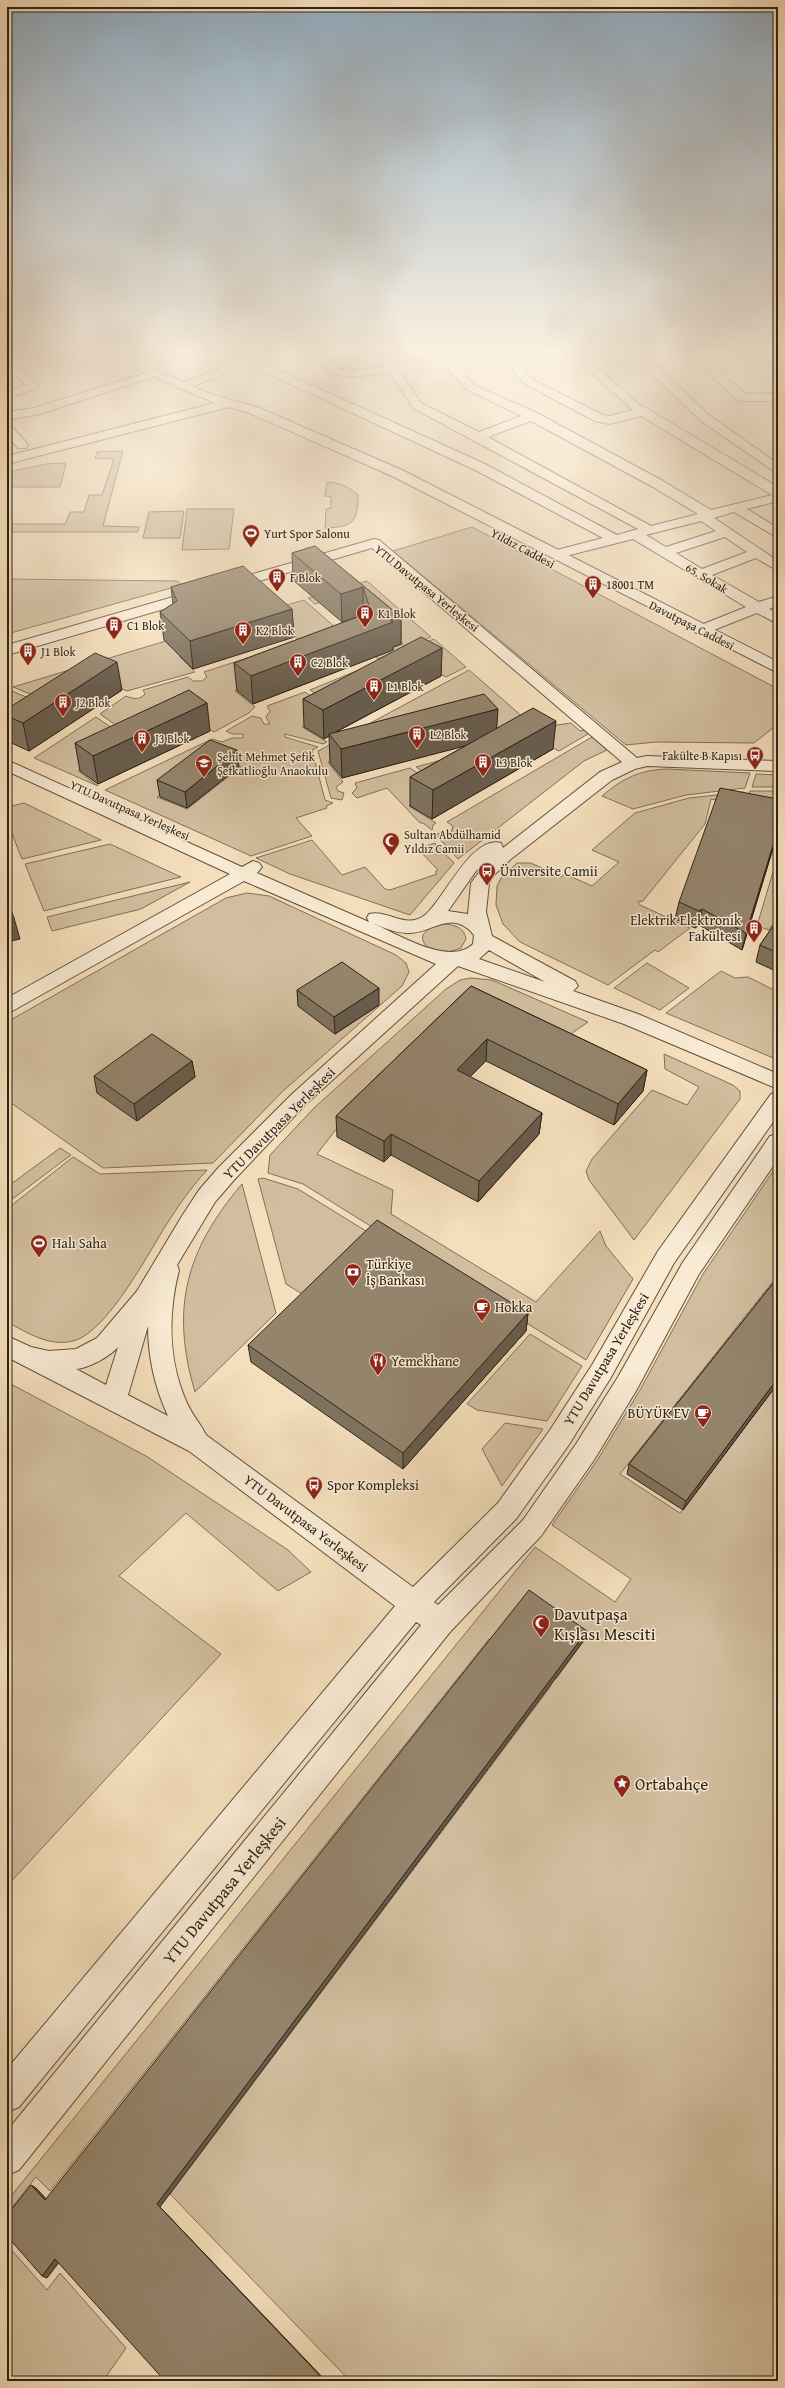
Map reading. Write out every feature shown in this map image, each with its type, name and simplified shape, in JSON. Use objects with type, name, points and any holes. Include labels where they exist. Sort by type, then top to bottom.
[{"type":"street","name":"Yıldız Caddesi","points":[[355,464],[412,489],[778,682]]},
{"type":"street","name":"Davutpaşa Caddesi","points":[[377,464],[397,473],[558,554],[701,630],[778,668]]},
{"type":"street","points":[[474,464],[617,540]]},
{"type":"street","points":[[530,464],[652,531]]},
{"type":"street","points":[[622,464],[658,484],[706,515],[726,532],[778,567]]},
{"type":"street","points":[[730,464],[778,493]]},
{"type":"street","points":[[558,554],[652,531],[706,515],[778,497]]},
{"type":"street","points":[[736,508],[778,534]]},
{"type":"street","points":[[664,552],[726,532]]},
{"type":"street","name":"65. Sokak","points":[[636,535],[778,620]]},
{"type":"street","name":"YTU Davutpasa Yerleşkesi","points":[[7,650],[374,543],[629,759]]},
{"type":"street","points":[[701,574],[756,553]]},
{"type":"street","points":[[701,630],[756,607],[778,600]]},
{"type":"street","points":[[443,957],[419,946],[416,938],[418,931],[427,922],[470,866],[596,767],[658,750],[778,752]]},
{"type":"street","name":"YTU Davutpasa Yerleşkesi","points":[[7,754],[249,870],[394,926],[410,927],[441,917],[462,918],[472,922],[484,937],[631,1019]]},
{"type":"street","points":[[484,937],[477,912],[480,883],[486,873],[505,855],[629,759],[778,766]]},
{"type":"street","name":"YTU Davutpasa Yerleşkesi","points":[[7,765],[249,870],[443,957],[631,1019],[778,1082]]},
{"type":"street","points":[[7,1007],[249,870]]},
{"type":"street","name":"YTU Davutpasa Yerleşkesi","points":[[17,1351],[49,1361],[79,1359],[106,1345],[145,1298],[190,1222],[207,1196],[226,1174],[298,1100],[412,998],[443,957],[477,952],[484,937]]},
{"type":"street","name":"YTU Davutpasa Yerleşkesi","points":[[7,2095],[414,1604],[507,1510],[559,1438],[601,1372],[666,1257],[778,1099]]},
{"type":"street","name":"YTU Davutpasa Yerleşkesi","points":[[7,2158],[440,1623],[532,1528],[585,1452],[627,1384],[691,1268],[778,1142]]},
{"type":"street","name":"YTU Davutpasa Yerleşkesi","points":[[190,1222],[176,1250],[164,1282],[160,1319],[162,1353],[173,1402],[184,1426],[198,1443]]},
{"type":"street","name":"YTU Davutpasa Yerleşkesi","points":[[114,1400],[145,1298]]},
{"type":"street","name":"YTU Davutpasa Yerleşkesi","points":[[17,1351],[198,1443],[440,1623]]},
{"type":"shaded area","points":[[44,464],[66,464],[60,487],[7,487],[7,472]]},
{"type":"shaded area","points":[[112,464],[119,464],[103,526],[139,527],[138,532],[7,532],[7,524],[65,524],[70,512],[84,512],[89,495],[102,495]]},
{"type":"shaded area","points":[[327,482],[344,486],[358,495],[357,512],[352,522],[347,525],[325,528],[326,509],[331,508],[331,497],[325,496]]},
{"type":"shaded area","points":[[187,509],[234,509],[229,549],[182,550]]},
{"type":"shaded area","points":[[184,511],[180,538],[143,538],[149,512]]},
{"type":"shaded area","points":[[472,527],[778,689],[778,724],[754,743],[656,742],[626,745],[393,551]]},
{"type":"shaded area","points":[[7,579],[177,581],[182,585],[7,634]]},
{"type":"shaded area","points":[[367,581],[431,637],[378,659],[373,654],[403,644],[344,595],[315,604],[308,598]]},
{"type":"shaded area","points":[[304,600],[344,635],[300,641],[281,624],[237,620]]},
{"type":"shaded area","points":[[232,621],[244,635],[179,656],[195,672],[127,691],[100,680],[59,706],[13,687]]},
{"type":"shaded area","points":[[434,639],[466,667],[446,677],[420,664],[337,708],[310,690]]},
{"type":"shaded area","points":[[260,654],[278,675],[235,691],[255,707],[249,713],[214,732],[192,718],[140,742],[100,714],[126,696],[139,698],[145,694],[143,690],[188,677],[193,681],[202,681],[207,677],[204,672]]},
{"type":"shaded area","points":[[469,670],[532,725],[511,738],[363,727]]},
{"type":"shaded area","points":[[7,689],[55,709],[7,740]]},
{"type":"shaded area","points":[[305,692],[333,711],[302,727],[327,742],[323,744],[285,734],[285,737],[318,747],[312,750],[325,800],[333,803],[326,806],[327,808],[296,818],[312,836],[251,856],[105,790],[212,739],[222,742],[232,738],[243,738],[243,734],[232,734],[226,731],[252,716],[261,718],[264,724],[270,724],[266,717],[270,711],[267,706]],"holes":[[[211,755],[241,767],[187,809],[157,797]]]},
{"type":"shaded area","points":[[96,717],[135,744],[78,771],[98,786],[34,758]]},
{"type":"shaded area","points":[[571,723],[580,731],[584,730],[588,734],[559,751],[530,736],[444,785],[416,767],[515,740],[536,728]]},
{"type":"shaded area","points":[[358,730],[369,751],[328,762],[343,782],[336,787],[338,791],[344,793],[342,800],[331,798],[318,751]]},
{"type":"shaded area","points":[[592,737],[607,750],[584,761],[458,859],[435,834],[451,833],[453,826],[447,822]]},
{"type":"shaded area","points":[[410,768],[440,788],[409,806],[436,823],[433,825],[432,830],[423,823],[420,823],[387,788],[357,798],[352,793],[357,788],[355,783]]},
{"type":"shaded area","points":[[667,769],[750,773],[745,788],[686,795],[633,809],[602,796],[617,784],[632,776],[648,771]]},
{"type":"shaded area","points":[[756,774],[778,775],[778,787],[752,787]]},
{"type":"shaded area","points":[[750,791],[778,791],[778,812],[745,806]]},
{"type":"shaded area","points":[[744,792],[739,805],[711,799],[705,824],[643,901],[638,902],[640,905],[690,928],[658,952],[655,950],[608,985],[520,942],[503,924],[496,905],[497,886],[501,878],[517,863],[531,863],[561,877],[565,874],[592,886],[619,862],[592,850],[635,813],[689,798]]},
{"type":"shaded area","points":[[24,803],[101,840],[22,859],[7,821],[7,807]]},
{"type":"shaded area","points":[[312,840],[342,875],[365,867],[385,889],[390,890],[437,874],[435,872],[438,870],[418,849],[435,843],[454,863],[410,915],[290,874],[256,858]]},
{"type":"shaded area","points":[[110,844],[181,877],[44,911],[25,864]]},
{"type":"shaded area","points":[[778,855],[778,917],[769,930],[757,926]]},
{"type":"shaded area","points":[[190,882],[141,909],[52,931],[47,917]]},
{"type":"shaded area","points":[[247,893],[269,896],[396,955],[406,963],[409,972],[402,986],[283,1091],[213,1163],[103,1168],[7,1100],[7,1022],[226,898]]},
{"type":"shaded area","points":[[441,924],[453,925],[463,931],[466,939],[461,948],[445,953],[426,946],[423,941],[423,934],[429,929]]},
{"type":"shaded area","points":[[647,963],[689,988],[660,1010],[614,988]]},
{"type":"shaded area","points":[[721,971],[735,978],[748,977],[778,992],[778,1060],[666,1013]]},
{"type":"shaded area","points":[[470,978],[492,980],[588,1022],[562,1040],[473,990],[351,1110],[317,1154],[393,1190],[391,1214],[536,1302],[600,1231],[606,1246],[633,1279],[586,1360],[303,1184],[268,1173],[270,1155],[314,1108],[446,989],[460,980]]},
{"type":"shaded area","points":[[664,1054],[733,1085],[740,1091],[740,1099],[634,1240],[589,1180],[586,1171],[592,1159],[652,1090],[687,1105],[699,1087],[665,1069]]},
{"type":"shaded area","points":[[60,1148],[71,1155],[7,1203],[7,1187]]},
{"type":"shaded area","points":[[73,1157],[100,1174],[207,1170],[180,1204],[128,1287],[115,1306],[101,1322],[87,1334],[73,1341],[47,1341],[7,1322],[7,1209]]},
{"type":"shaded area","name":"Ortabahçe","points":[[778,1164],[778,1275],[620,1474],[680,1513],[778,1383],[778,2381],[350,2381],[170,2194],[551,1686],[489,1639],[50,2191],[36,2177],[7,2214],[7,2201],[535,1547],[615,1602],[631,1579],[552,1525],[598,1459],[640,1390],[703,1274]],"holes":[[[498,1636],[585,1639],[556,1679]]]},
{"type":"shaded area","points":[[263,1178],[298,1189],[374,1236],[310,1299],[286,1284],[258,1179]]},
{"type":"shaded area","points":[[242,1184],[276,1313],[195,1392],[188,1362],[184,1333],[184,1307],[188,1281],[196,1257],[208,1233],[223,1208]]},
{"type":"shaded area","points":[[530,1334],[582,1366],[547,1421],[477,1410],[467,1404]]},
{"type":"shaded area","points":[[7,1382],[146,1456],[288,1550],[311,1572],[278,1591],[186,1513],[119,1576],[221,1654],[7,1886]]},
{"type":"shaded area","points":[[505,1423],[543,1429],[502,1486],[482,1449]]},
{"type":"shaded area","points":[[7,2245],[47,2290],[60,2273],[126,2348],[103,2381],[7,2381]]},
{"type":"building","points":[[315,546],[401,617],[390,620],[393,622],[251,676],[234,663],[371,612],[363,587],[341,594],[292,553]]},
{"type":"building","points":[[243,566],[292,609],[190,641],[160,612],[177,601],[171,587]]},
{"type":"building","points":[[421,637],[442,648],[323,710],[303,699]]},
{"type":"building","points":[[95,653],[117,662],[23,723],[7,716],[7,709]]},
{"type":"building","points":[[189,690],[207,703],[93,756],[75,743]]},
{"type":"building","points":[[484,694],[498,709],[341,749],[329,734]]},
{"type":"building","points":[[533,708],[556,721],[433,790],[410,777]]},
{"type":"building","points":[[210,740],[237,750],[185,792],[157,780]]},
{"type":"building","points":[[720,788],[778,799],[778,829],[746,933],[702,909],[699,911],[679,902]]},
{"type":"building","points":[[7,899],[14,918],[7,920]]},
{"type":"building","points":[[778,919],[778,953],[760,945]]},
{"type":"building","points":[[342,962],[379,988],[334,1017],[297,990]]},
{"type":"building","points":[[471,986],[647,1070],[618,1104],[487,1039],[457,1070],[542,1113],[479,1181],[391,1134],[384,1141],[336,1116]]},
{"type":"building","points":[[152,1034],[192,1061],[134,1104],[94,1076]]},
{"type":"building","name":"Yemekhane","points":[[377,1220],[528,1313],[403,1453],[248,1345]]},
{"type":"building","name":"BÜYÜK EV","points":[[778,1277],[778,1378],[686,1501],[629,1464]]},
{"type":"building","points":[[529,1590],[587,1631],[157,2204],[325,2381],[165,2381],[55,2259],[42,2276],[7,2236],[7,2215],[31,2185],[45,2200]]},
{"type":"place","name":"Yurt Spor Salonu","points":[[251,548]]},
{"type":"place","name":"F Blok","points":[[277,592]]},
{"type":"place","name":"18001 TM","points":[[593,599]]},
{"type":"place","name":"K1 Blok","points":[[365,628]]},
{"type":"place","name":"C1 Blok","points":[[114,640]]},
{"type":"place","name":"K2 Blok","points":[[243,645]]},
{"type":"place","name":"J1 Blok","points":[[28,666]]},
{"type":"place","name":"C2 Blok","points":[[298,677]]},
{"type":"place","name":"L1 Blok","points":[[374,701]]},
{"type":"place","name":"J2 Blok","points":[[63,717]]},
{"type":"place","name":"L2 Blok","points":[[417,749]]},
{"type":"place","name":"J3 Blok","points":[[142,753]]},
{"type":"place","name":"Fakülte B Kapısı","points":[[755,770]]},
{"type":"place","name":"L3 Blok","points":[[483,777]]},
{"type":"place","name":"Şehit Mehmet Şefik Şefkatlioğlu Anaokulu","points":[[204,778]]},
{"type":"place","name":"Sultan Abdülhamid Yıldız Camii","points":[[391,856]]},
{"type":"place","name":"Üniversite Camii","points":[[487,886]]},
{"type":"place","name":"Elektrik Elektronik Fakültesi","points":[[754,943]]},
{"type":"place","name":"Halı Saha","points":[[39,1258]]},
{"type":"place","name":"Türkiye İş Bankası","points":[[353,1287]]},
{"type":"place","name":"Hokka","points":[[482,1322]]},
{"type":"place","name":"Yemekhane","points":[[378,1376]]},
{"type":"place","name":"BÜYÜK EV","points":[[703,1428]]},
{"type":"place","name":"Spor Kompleksi","points":[[314,1500]]},
{"type":"place","name":"Davutpaşa Kışlası Mesciti","points":[[541,1638]]},
{"type":"place","name":"Ortabahçe","points":[[622,1798]]}]
